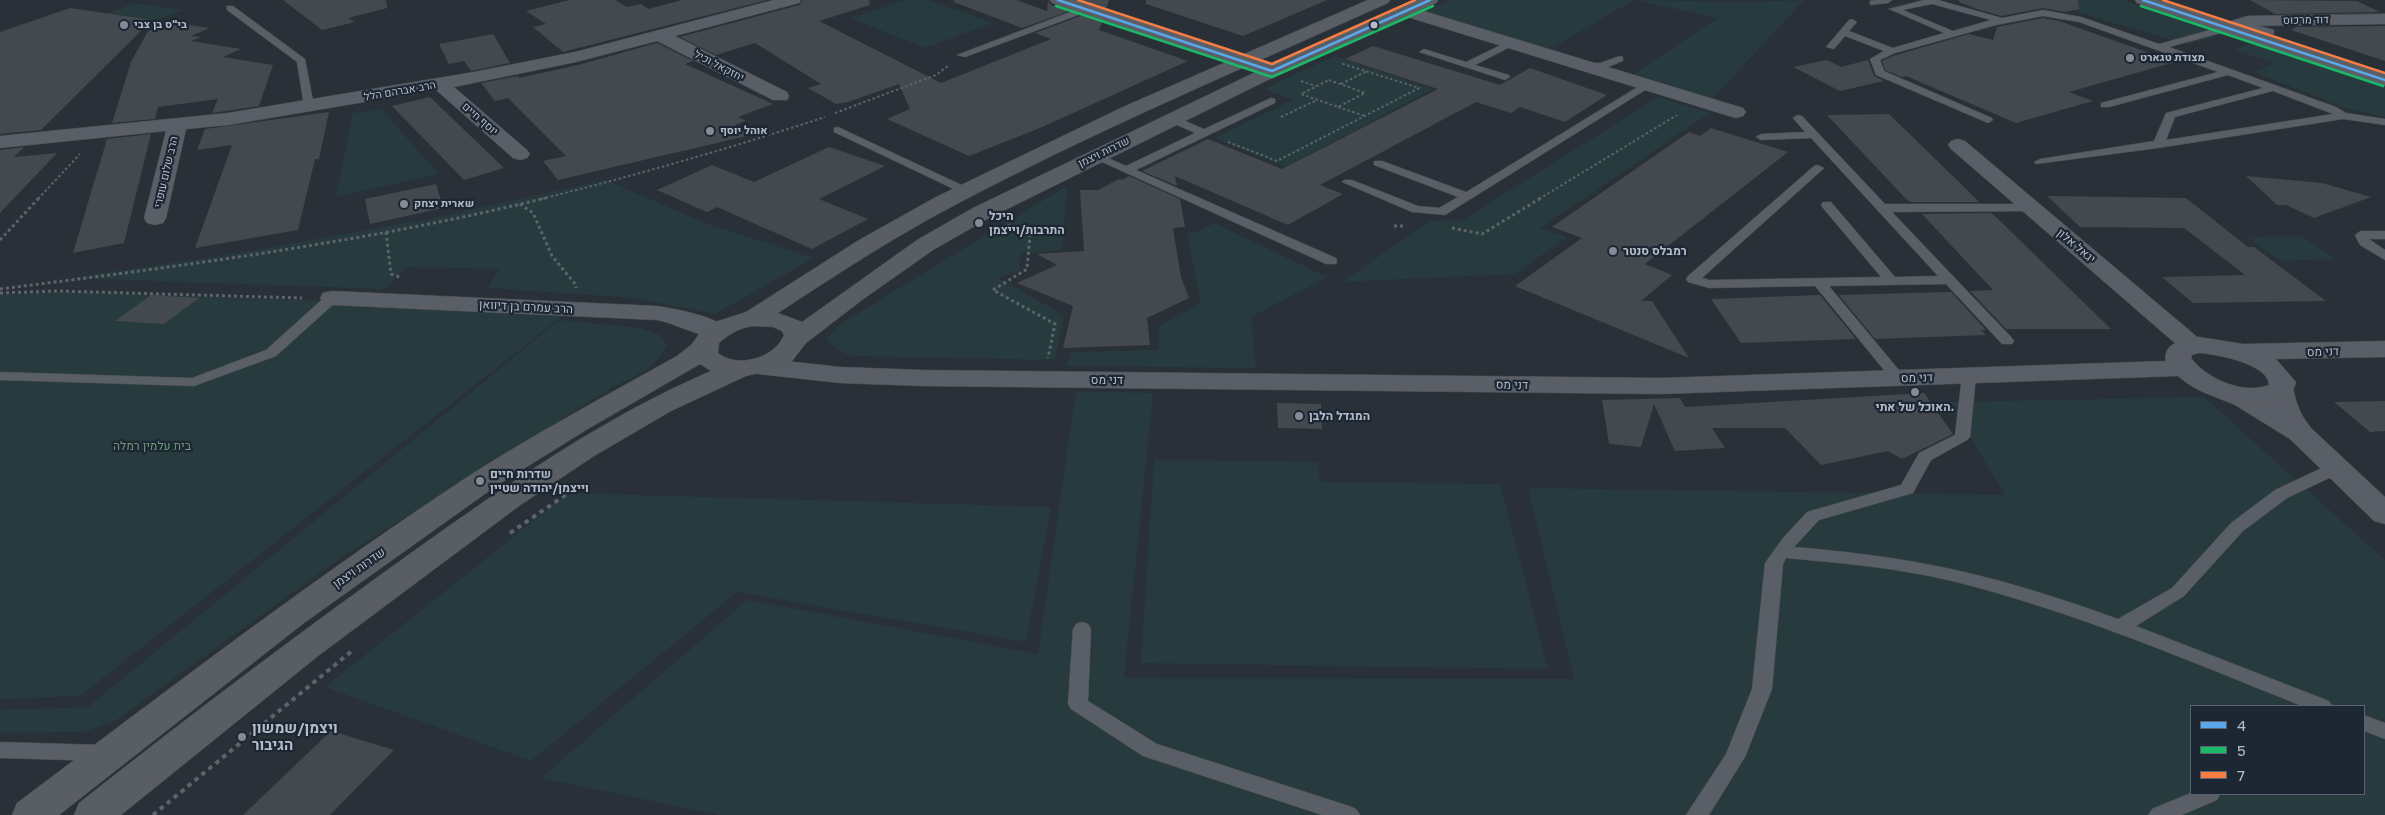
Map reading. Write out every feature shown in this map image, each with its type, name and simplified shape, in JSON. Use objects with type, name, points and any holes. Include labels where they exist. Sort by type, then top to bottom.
[{"type":"main road","name":"שדרות ויצמן","points":[[31,815],[109,753],[292,614],[486,479],[576,424],[686,362],[710,339],[740,320],[753,318],[883,236],[966,190],[1138,108],[1382,0]]},
{"type":"main road","name":"שדרות ויצמן","points":[[750,367],[785,355],[795,342],[853,295],[925,245],[981,213],[1272,70],[1430,0]]},
{"type":"main road","points":[[753,318],[780,320],[790,324],[796,330],[795,342]]},
{"type":"main road","points":[[710,339],[705,355],[710,361],[729,368],[750,367]]},
{"type":"main road","points":[[93,815],[327,630],[516,493],[602,438],[685,391],[750,367]]},
{"type":"street","name":"הרב אברהם הלל","points":[[0,142],[177,125],[440,84],[576,57],[793,0]]},
{"type":"street","points":[[1058,0],[1272,70]]},
{"type":"street","points":[[2144,0],[2248,28],[2385,69]]},
{"type":"street","points":[[2170,0],[2385,80]]},
{"type":"street","points":[[1407,11],[1736,112]]},
{"type":"street","name":"דוד מרכוס","points":[[2248,28],[2385,18]]},
{"type":"street","name":"יחזקאל וכיל","points":[[659,35],[780,96]]},
{"type":"street","name":"יוסף חיים","points":[[440,84],[520,154]]},
{"type":"street","name":"הרב שלום עופרי","points":[[155,218],[177,125]]},
{"type":"street","name":"יגאל אלון","points":[[1958,145],[2031,207],[2188,357],[2205,383],[2223,390]]},
{"type":"street","name":"הרב עמרם בן דיוואן","points":[[332,298],[657,313],[680,317],[710,339]]},
{"type":"street","name":"דני מס","points":[[795,342],[805,361],[820,369],[840,375]]},
{"type":"street","name":"דני מס","points":[[750,367],[840,375],[1044,380],[1661,386],[1969,376],[2188,357],[2213,345],[2231,349],[2280,352],[2385,349]]},
{"type":"street","points":[[2231,349],[2264,362],[2276,371],[2282,386],[2282,401],[2288,416],[2301,434],[2385,514]]},
{"type":"street","name":"דני מס","points":[[2223,390],[2259,396],[2273,395],[2282,386],[2288,375],[2303,371],[2385,366]]},
{"type":"street","points":[[2223,390],[2245,400],[2301,434]]},
{"type":"lane","points":[[1873,3],[1888,0]]},
{"type":"lane","points":[[1953,34],[1894,9],[1930,0],[2004,20]]},
{"type":"lane","points":[[230,8],[302,61],[308,106]]},
{"type":"lane","points":[[962,55],[1086,9]]},
{"type":"lane","points":[[1988,120],[1880,73],[1875,59],[1892,51],[2004,20],[2042,13],[2065,15],[2332,109],[2343,116]]},
{"type":"lane","points":[[1831,47],[1852,22]]},
{"type":"lane","points":[[2159,47],[2248,28]]},
{"type":"lane","points":[[1844,32],[1892,51]]},
{"type":"lane","points":[[1466,65],[1512,43]]},
{"type":"lane","points":[[1424,52],[1505,77]]},
{"type":"lane","points":[[2105,105],[2228,72]]},
{"type":"lane","points":[[1348,182],[1416,209],[1441,212],[1646,85]]},
{"type":"lane","points":[[2158,145],[2170,115],[2274,88]]},
{"type":"lane","points":[[1126,170],[1271,101]]},
{"type":"lane","points":[[2040,162],[2343,116],[2385,122]]},
{"type":"lane","points":[[1798,118],[2007,341]]},
{"type":"lane","points":[[1172,119],[1204,133]]},
{"type":"lane","points":[[838,130],[966,190]]},
{"type":"lane","points":[[1761,137],[1814,135]]},
{"type":"lane","points":[[1095,156],[1331,261]]},
{"type":"lane","points":[[1378,163],[1466,196]]},
{"type":"lane","points":[[1818,168],[1693,279],[1709,284],[1949,280]]},
{"type":"lane","points":[[1827,204],[1890,281]]},
{"type":"lane","points":[[1883,208],[2031,207]]},
{"type":"lane","points":[[2385,235],[2361,235],[2364,242],[2385,256]]},
{"type":"lane","points":[[1819,282],[1898,378]]},
{"type":"lane","points":[[0,376],[194,382],[270,353],[332,298]]},
{"type":"lane","points":[[1697,815],[1735,757],[1762,690],[1774,563],[1813,516],[1907,489],[1925,457],[1962,437],[1969,376]]},
{"type":"lane","points":[[2120,627],[2178,592],[2237,527],[2281,494],[2336,468]]},
{"type":"lane","points":[[1782,552],[1871,560],[1951,575],[2120,627],[2319,705]]},
{"type":"lane","points":[[1082,629],[1078,704],[1150,750],[1349,815]]},
{"type":"lane","points":[[0,750],[109,753]]},
{"type":"lane","points":[[2159,815],[2208,795]]},
{"type":"path","points":[[1204,133],[1277,161],[1420,88],[1311,54]]},
{"type":"path","points":[[0,289],[140,272],[279,251],[386,232],[520,204],[619,180],[767,137],[936,75],[962,55]]},
{"type":"path","points":[[1340,84],[1367,71]]},
{"type":"path","points":[[1338,107],[1365,93],[1329,80],[1301,94],[1338,107],[1365,116]]},
{"type":"path","points":[[1452,228],[1482,234],[1700,101]]},
{"type":"path","points":[[0,240],[99,133]]},
{"type":"path","points":[[520,204],[533,213],[552,256],[576,285],[572,309]]},
{"type":"path","points":[[981,213],[1030,235],[1027,269],[994,290],[1055,324],[1044,380]]},
{"type":"path","points":[[1394,226],[1413,226]]},
{"type":"path","points":[[386,232],[390,274],[407,280]]},
{"type":"path","points":[[0,293],[58,291],[332,298]]},
{"type":"path","points":[[508,534],[573,490]]},
{"type":"path","points":[[153,815],[358,646]]},
{"type":"green space","points":[[905,0],[929,0],[993,23],[925,48],[850,18]]},
{"type":"green space","points":[[1451,0],[1634,0],[1550,49],[1423,12]]},
{"type":"green space","points":[[1635,0],[1745,2],[1804,0],[1713,98],[1634,74],[1718,18]]},
{"type":"green space","points":[[2046,0],[2123,0],[2228,34],[2188,44],[2096,18]]},
{"type":"green space","points":[[135,3],[183,10],[103,42],[53,34]]},
{"type":"green space","points":[[2254,43],[2385,87],[2385,117],[2342,107],[2254,72],[2275,63],[2234,50]]},
{"type":"green space","points":[[1334,56],[1433,89],[1286,167],[1214,138],[1293,100],[1264,89]]},
{"type":"green space","points":[[1658,97],[1710,113],[1540,228],[1568,237],[1514,274],[1342,282],[1430,221],[1463,220]]},
{"type":"green space","points":[[381,109],[439,174],[336,197],[353,113]]},
{"type":"green space","points":[[606,180],[707,224],[814,258],[715,314],[635,298],[488,288],[499,269],[406,267],[385,289],[69,278],[233,254],[428,219]]},
{"type":"green space","points":[[1067,186],[1062,250],[1021,254],[1019,271],[998,278],[1064,315],[1055,360],[851,356],[837,349],[826,339],[842,323]]},
{"type":"green space","points":[[1214,223],[1327,277],[1251,317],[1256,368],[1067,366],[1071,352],[1158,350],[1159,326],[1201,303],[1187,233],[1196,233]]},
{"type":"green space","points":[[2302,236],[2336,259],[2280,261],[2247,237]]},
{"type":"green space","name":"בית עלמין רמלה","points":[[77,292],[570,310],[80,696],[0,699],[0,295]]},
{"type":"green space","points":[[559,320],[641,328],[660,335],[667,344],[657,360],[644,371],[611,388],[339,559],[115,721],[84,732],[0,733],[0,710],[88,707]]},
{"type":"green space","points":[[1076,391],[1153,393],[1124,678],[1574,679],[1528,488],[2005,495],[1949,402],[2204,397],[2385,560],[2385,815],[719,815],[541,778],[747,600],[1038,654]]},
{"type":"green space","points":[[1154,460],[1318,462],[1320,482],[1500,484],[1548,669],[1141,663]]},
{"type":"green space","points":[[568,493],[1051,507],[1026,642],[737,592],[531,761],[325,687]]},
{"type":"building","points":[[283,0],[386,0],[387,8],[348,18],[355,22],[322,30]]},
{"type":"building","points":[[570,0],[615,0],[627,7],[641,4],[648,9],[682,0],[767,0],[563,52],[533,27],[546,24],[526,11]]},
{"type":"building","points":[[803,0],[869,0],[870,5],[819,21],[941,83],[1051,39],[1035,33],[1083,15],[1102,22],[1099,30],[1188,61],[1040,128],[969,156],[887,119],[910,109],[899,84],[848,102],[836,104],[808,88],[821,84],[755,43],[716,55],[680,37],[799,5]]},
{"type":"building","points":[[954,0],[1016,0],[1047,11],[1048,1],[1051,5],[1069,11],[1022,28],[954,2]]},
{"type":"building","points":[[1080,0],[1109,0],[1106,9]]},
{"type":"building","points":[[1146,0],[1327,0],[1243,36],[1146,4]]},
{"type":"building","points":[[1959,0],[2078,0],[2079,9],[2065,12],[2043,8],[2002,16],[1977,9],[1959,2]]},
{"type":"building","points":[[2250,0],[2357,1],[2380,12],[2275,14]]},
{"type":"building","points":[[70,8],[152,20],[41,130],[0,134],[0,32]]},
{"type":"building","points":[[2043,18],[2059,21],[2175,62],[2069,92],[2093,101],[2016,123],[1906,76],[1902,77],[1885,70],[1882,61],[1896,55],[1969,34],[1993,40],[1997,27]]},
{"type":"building","points":[[154,20],[210,28],[191,36],[201,37],[191,41],[241,49],[223,57],[273,65],[259,106],[212,113],[218,99],[158,107],[155,119],[112,123],[131,62]]},
{"type":"building","points":[[2385,26],[2385,61],[2291,30],[2296,27]]},
{"type":"building","points":[[493,34],[510,63],[471,71],[464,61],[449,64],[439,44]]},
{"type":"building","points":[[657,43],[693,61],[685,64],[773,104],[738,117],[746,121],[735,125],[751,135],[558,180],[543,161],[566,156],[508,98],[495,101],[481,83],[518,76],[519,78],[578,65]]},
{"type":"building","points":[[1373,46],[1500,85],[1530,68],[1607,95],[1565,122],[1520,107],[1511,113],[1476,102],[1320,185],[1343,194],[1288,225],[1175,176],[1177,186],[1142,171],[1208,139],[1282,169],[1438,89],[1345,59]]},
{"type":"building","points":[[1827,60],[1841,67],[1868,60],[1874,76],[1884,81],[1840,91],[1793,67]]},
{"type":"building","points":[[430,97],[504,168],[464,180],[392,106]]},
{"type":"building","points":[[329,112],[319,159],[315,159],[298,230],[195,248],[232,145],[197,150],[205,129]]},
{"type":"building","points":[[1889,114],[1979,202],[1911,202],[1907,200],[1827,115]]},
{"type":"building","name":"רמבלס סנטר","points":[[1711,128],[1788,152],[1645,264],[1672,275],[1641,301],[1652,301],[1689,358],[1515,286],[1582,238],[1552,227],[1689,132],[1700,136]]},
{"type":"building","points":[[151,134],[124,243],[73,253],[107,139]]},
{"type":"building","points":[[24,147],[14,157],[57,153],[0,213],[0,150]]},
{"type":"building","points":[[829,147],[885,166],[819,199],[868,219],[812,249],[717,207],[707,212],[657,190],[712,165],[754,182]]},
{"type":"building","points":[[1129,176],[1180,199],[1185,227],[1173,228],[1181,277],[1189,298],[1147,318],[1150,345],[1063,348],[1073,306],[1017,283],[1057,265],[1037,254],[1084,251],[1080,190],[1098,190]]},
{"type":"building","points":[[2246,176],[2322,183],[2371,197],[2314,218],[2286,205],[2277,205]]},
{"type":"building","name":"שארית יצחק","points":[[436,184],[443,208],[370,224],[365,199]]},
{"type":"building","points":[[2047,196],[2186,198],[2248,247],[2254,247],[2326,301],[2193,303],[2162,277],[2245,275],[2184,228],[2080,227]]},
{"type":"building","points":[[1991,213],[2111,329],[2006,329],[1970,291],[1993,290],[1922,214]]},
{"type":"building","points":[[1951,292],[1986,330],[1981,330],[1986,335],[1875,339],[1839,295]]},
{"type":"building","points":[[151,295],[199,298],[164,324],[115,321]]},
{"type":"building","points":[[1820,295],[1856,339],[1741,343],[1711,299]]},
{"type":"building","points":[[1924,393],[1953,434],[1902,459],[1888,451],[1821,465],[1785,428],[1712,428],[1725,448],[1675,451],[1654,404],[1641,447],[1609,444],[1602,400],[1680,398],[1685,407]]},
{"type":"building","points":[[2385,401],[2385,431],[2370,432],[2334,402]]},
{"type":"building","name":"המגדל הלבן","points":[[1277,403],[1321,404],[1322,429],[1278,428]]},
{"type":"building","points":[[331,731],[394,750],[330,815],[243,815]]},
{"type":"transit line","name":"4","points":[[1058,0],[1272,71]]},
{"type":"transit line","name":"7","points":[[1078,0],[1272,64],[1415,0]]},
{"type":"transit line","name":"4","points":[[1272,71],[1430,0]]},
{"type":"transit line","name":"4","points":[[2143,0],[2385,80]]},
{"type":"transit line","name":"7","points":[[2163,0],[2385,73]]},
{"type":"transit line","name":"5","points":[[1056,6],[1272,77],[1433,6]]},
{"type":"transit line","name":"5","points":[[2141,6],[2383,86]]},
{"type":"place","name":"בי\"ס בן צבי","points":[[124,25]]},
{"type":"place","name":"מצודת טגארט","points":[[2130,58]]},
{"type":"place","name":"אוהל יוסף","points":[[710,131]]},
{"type":"place","name":"שארית יצחק","points":[[404,204]]},
{"type":"place","name":"היכל התרבות/וייצמן","points":[[979,223]]},
{"type":"place","name":"רמבלס סנטר","points":[[1613,251]]},
{"type":"place","name":"האוכל של אתי.","points":[[1915,392]]},
{"type":"place","name":"המגדל הלבן","points":[[1299,416]]},
{"type":"place","name":"שדרות חיים וייצמן/יהודה שטיין","points":[[480,481]]},
{"type":"place","name":"ויצמן/שמשון הגיבור","points":[[242,737]]}]
